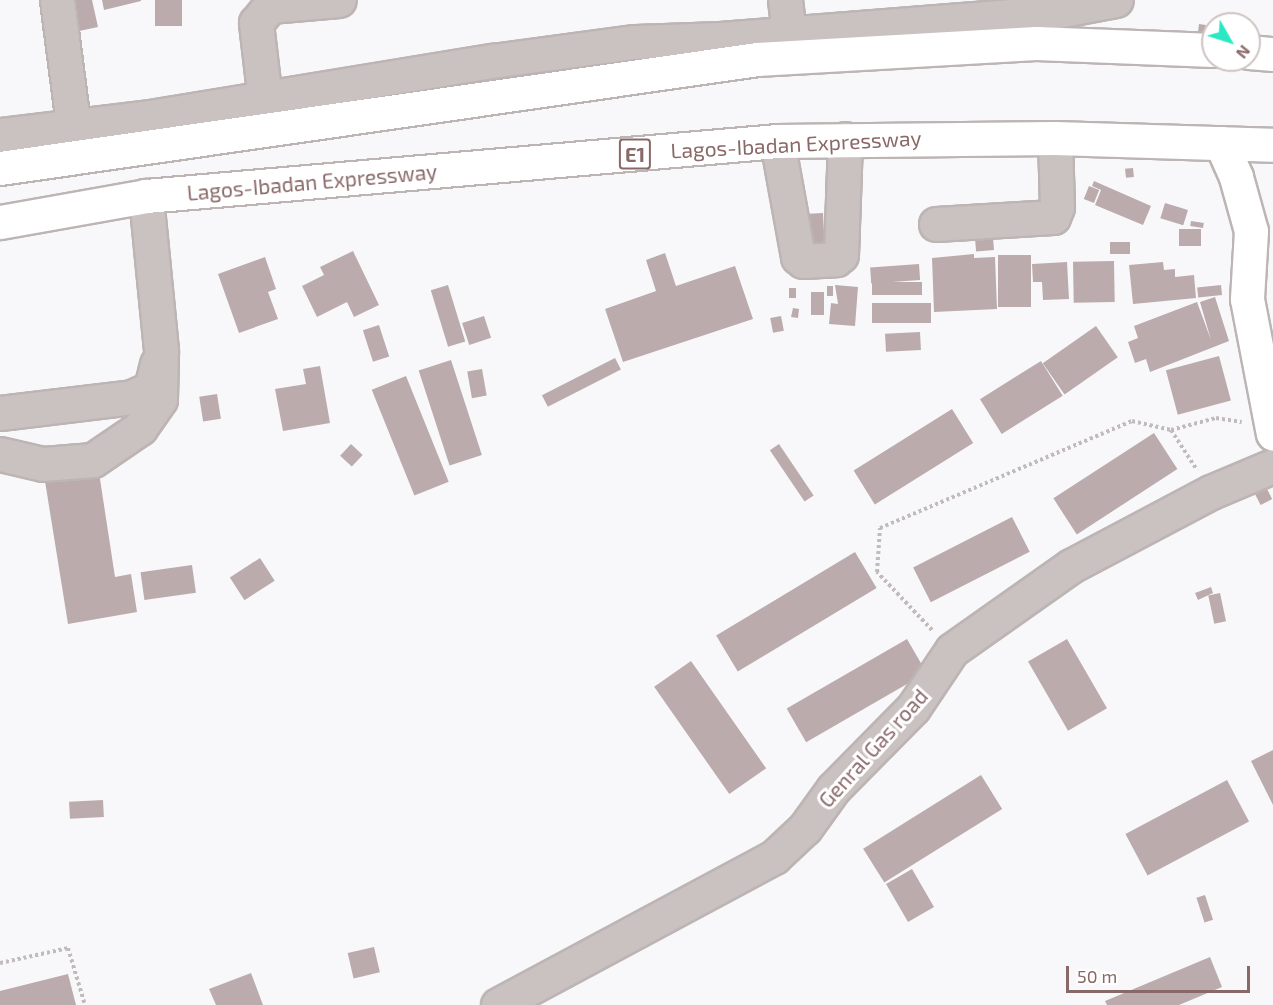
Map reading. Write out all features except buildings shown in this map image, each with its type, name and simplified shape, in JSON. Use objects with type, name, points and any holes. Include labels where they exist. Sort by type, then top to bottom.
[{"type":"highway","points":[[0,168],[757,59],[1036,43],[1201,50]]},
{"type":"highway","name":"Lagos-Ibadan Expressway","points":[[0,222],[146,196],[777,141],[1055,138],[1273,146]]},
{"type":"highway","points":[[1221,143],[1236,177],[1251,231],[1247,299],[1272,430]]},
{"type":"highway","points":[[1251,231],[1273,205]]},
{"type":"street","points":[[57,0],[73,124]]},
{"type":"street","points":[[265,100],[256,22],[270,6],[339,0]]},
{"type":"street","points":[[786,0],[789,33]]},
{"type":"street","points":[[0,135],[265,100],[492,61],[635,42],[789,33],[1116,0]]},
{"type":"street","points":[[936,224],[1053,217],[1057,207],[1055,138]]},
{"type":"street","points":[[777,141],[798,257],[803,261],[836,259],[841,255],[844,139]]},
{"type":"street","points":[[0,454],[43,464],[93,460],[140,428],[160,399],[161,350],[146,196]]},
{"type":"street","points":[[791,214],[842,209]]},
{"type":"street","points":[[0,413],[132,397],[151,388],[161,350]]},
{"type":"street","name":"Genral Gas road","points":[[498,1005],[774,858],[805,828],[833,789],[913,708],[952,650],[1071,566],[1211,492],[1273,466]]},
{"type":"path","points":[[952,650],[877,572],[880,528],[1132,421],[1171,430],[1216,417],[1272,430]]},
{"type":"path","points":[[1171,430],[1211,492]]},
{"type":"path","points":[[0,963],[68,948],[85,1005]]}]
